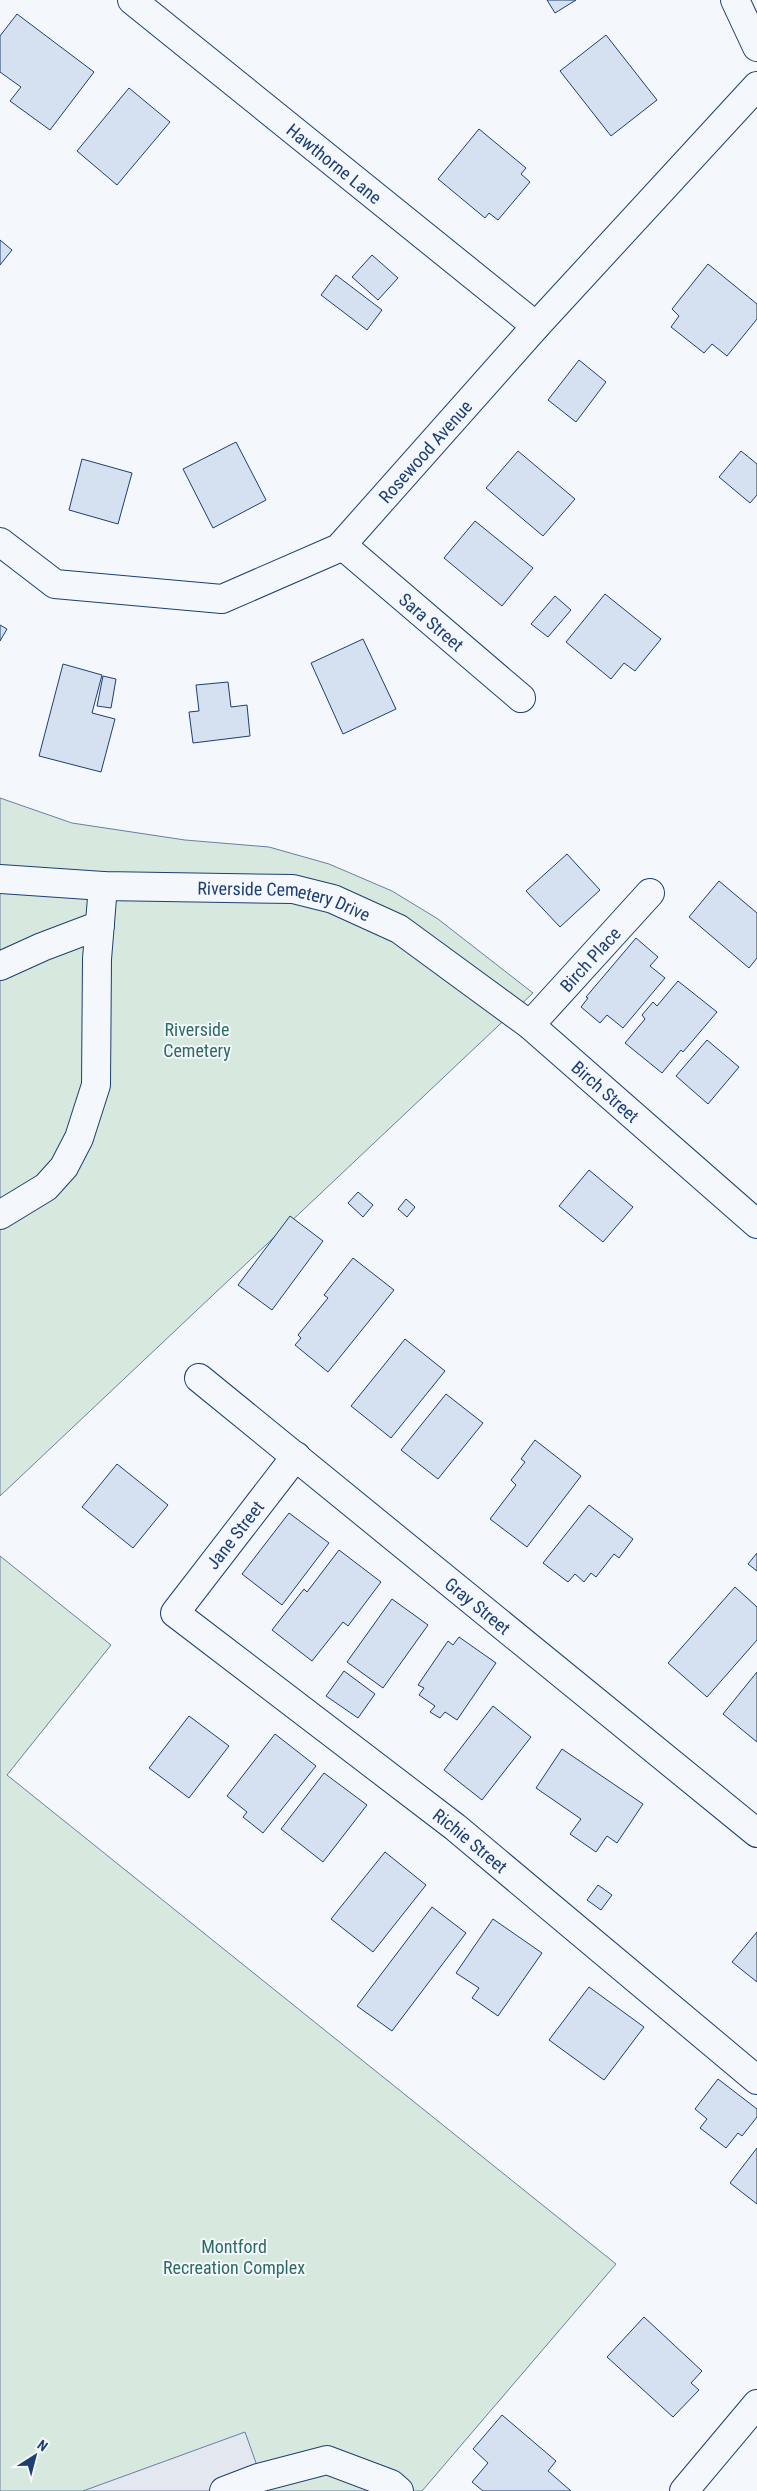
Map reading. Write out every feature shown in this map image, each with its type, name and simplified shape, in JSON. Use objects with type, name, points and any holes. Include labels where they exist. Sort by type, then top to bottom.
[{"type":"street","name":"Hawthorne Lane","points":[[132,0],[536,326]]},
{"type":"street","points":[[735,0],[757,47]]},
{"type":"street","name":"Rosewood Avenue","points":[[0,542],[55,584],[222,599],[342,546],[536,326],[757,86]]},
{"type":"street","name":"Sara Street","points":[[342,546],[521,698]]},
{"type":"street","name":"Riverside Cemetery Drive","points":[[0,879],[103,886],[293,889],[334,899],[399,929],[449,966]]},
{"type":"street","points":[[0,1215],[46,1187],[64,1167],[79,1138],[96,1084],[97,958],[103,886]]},
{"type":"street","name":"Birch Place","points":[[530,1025],[650,893]]},
{"type":"street","points":[[0,966],[42,947],[100,925]]},
{"type":"street","name":"Birch Street","points":[[449,966],[530,1025],[757,1224]]},
{"type":"street","name":"Gray Street","points":[[199,1378],[757,1833]]},
{"type":"street","name":"Jane Street","points":[[175,1613],[296,1456]]},
{"type":"street","name":"Richie Street","points":[[175,1613],[455,1827],[757,2080]]},
{"type":"street","points":[[684,2491],[757,2404]]},
{"type":"street","points":[[224,2491],[258,2478],[327,2460],[391,2484],[399,2491]]},
{"type":"green space","name":"Riverside Cemetery","points":[[0,798],[72,823],[185,840],[269,847],[329,864],[392,891],[438,919],[533,993],[0,1496]]},
{"type":"green space","name":"Montford Recreation Complex","points":[[0,1556],[111,1645],[7,1775],[616,2264],[422,2491],[0,2491]]},
{"type":"shaded area","points":[[245,2432],[266,2491],[83,2491]]},
{"type":"building","points":[[547,0],[576,0],[555,13]]},
{"type":"building","points":[[17,14],[94,72],[50,130],[10,101],[21,87],[0,72],[0,36]]},
{"type":"building","points":[[606,35],[657,100],[611,136],[560,71]]},
{"type":"building","points":[[129,88],[170,122],[117,185],[77,151]]},
{"type":"building","points":[[479,129],[526,168],[521,174],[530,182],[498,220],[489,213],[485,218],[438,179]]},
{"type":"building","points":[[0,240],[12,250],[0,265]]},
{"type":"building","points":[[372,255],[398,278],[378,300],[352,277]]},
{"type":"building","points":[[708,264],[757,304],[757,319],[727,356],[712,344],[704,353],[671,327],[679,316],[672,309]]},
{"type":"building","points":[[336,275],[382,310],[367,330],[321,295]]},
{"type":"building","points":[[579,360],[606,382],[576,422],[548,400]]},
{"type":"building","points":[[236,442],[266,500],[213,528],[183,469]]},
{"type":"building","points":[[518,451],[575,499],[543,536],[486,488]]},
{"type":"building","points":[[741,451],[757,464],[757,495],[750,503],[719,477]]},
{"type":"building","points":[[82,459],[132,473],[118,524],[69,510]]},
{"type":"building","points":[[475,521],[533,568],[502,606],[444,558]]},
{"type":"building","points":[[605,594],[661,639],[635,671],[624,663],[611,679],[566,642]]},
{"type":"building","points":[[555,596],[571,610],[548,637],[531,624]]},
{"type":"building","points":[[0,625],[7,629],[0,641]]},
{"type":"building","points":[[363,639],[396,709],[343,734],[311,663]]},
{"type":"building","points":[[63,664],[102,675],[92,713],[115,719],[101,772],[39,756]]},
{"type":"building","points":[[103,676],[116,679],[111,708],[97,706]]},
{"type":"building","points":[[228,682],[231,707],[247,705],[250,736],[193,743],[189,712],[199,711],[196,685]]},
{"type":"building","points":[[567,854],[600,890],[560,927],[526,891]]},
{"type":"building","points":[[719,881],[757,913],[757,958],[749,968],[689,917]]},
{"type":"building","points":[[636,938],[658,957],[650,966],[665,978],[623,1028],[607,1015],[600,1023],[581,1007],[588,998],[586,997]]},
{"type":"building","points":[[678,981],[717,1012],[683,1052],[681,1050],[662,1073],[625,1043],[645,1019],[642,1015],[653,1002],[657,1006]]},
{"type":"building","points":[[707,1040],[739,1067],[708,1104],[676,1076]]},
{"type":"building","points":[[589,1170],[633,1207],[603,1242],[559,1206]]},
{"type":"building","points":[[358,1192],[373,1205],[363,1217],[348,1203]]},
{"type":"building","points":[[406,1199],[415,1207],[407,1217],[398,1209]]},
{"type":"building","points":[[290,1216],[323,1241],[272,1310],[238,1285]]},
{"type":"building","points":[[353,1258],[394,1290],[328,1372],[295,1345],[301,1338],[298,1335],[328,1298],[324,1295]]},
{"type":"building","points":[[405,1339],[445,1371],[391,1438],[351,1406]]},
{"type":"building","points":[[446,1394],[483,1423],[438,1479],[401,1450]]},
{"type":"building","points":[[535,1440],[581,1476],[527,1547],[490,1519],[516,1485],[511,1480],[525,1462],[521,1459]]},
{"type":"building","points":[[117,1464],[168,1505],[133,1548],[82,1507]]},
{"type":"building","points":[[589,1505],[633,1539],[619,1558],[614,1554],[596,1577],[591,1573],[584,1582],[575,1574],[568,1582],[543,1563]]},
{"type":"building","points":[[289,1513],[329,1543],[282,1605],[242,1574]]},
{"type":"building","points":[[339,1550],[381,1582],[348,1626],[343,1622],[312,1661],[272,1630],[304,1589],[307,1592]]},
{"type":"building","points":[[757,1553],[757,1571],[748,1564]]},
{"type":"building","points":[[735,1587],[757,1607],[757,1640],[707,1697],[668,1663]]},
{"type":"building","points":[[392,1599],[428,1625],[383,1688],[347,1662]]},
{"type":"building","points":[[459,1637],[496,1663],[457,1720],[445,1712],[440,1718],[430,1712],[435,1706],[419,1695],[424,1688],[418,1685],[448,1641],[453,1645]]},
{"type":"building","points":[[344,1671],[375,1694],[358,1718],[326,1696]]},
{"type":"building","points":[[757,1672],[757,1742],[723,1714]]},
{"type":"building","points":[[493,1706],[531,1737],[482,1800],[444,1770]]},
{"type":"building","points":[[189,1716],[229,1746],[189,1798],[149,1768]]},
{"type":"building","points":[[275,1734],[316,1766],[263,1833],[243,1817],[247,1812],[227,1796]]},
{"type":"building","points":[[562,1749],[643,1804],[617,1843],[607,1836],[596,1852],[570,1834],[581,1819],[536,1788]]},
{"type":"building","points":[[324,1773],[367,1805],[323,1862],[281,1829]]},
{"type":"building","points":[[385,1852],[426,1885],[373,1952],[331,1919]]},
{"type":"building","points":[[598,1885],[612,1895],[601,1910],[587,1900]]},
{"type":"building","points":[[432,1907],[466,1933],[392,2031],[357,2006]]},
{"type":"building","points":[[493,1919],[542,1953],[498,2016],[472,1998],[479,1988],[456,1973]]},
{"type":"building","points":[[757,1932],[757,1982],[732,1962]]},
{"type":"building","points":[[589,1987],[644,2027],[604,2080],[549,2040]]},
{"type":"building","points":[[718,2079],[757,2109],[757,2117],[742,2136],[738,2133],[726,2148],[700,2128],[707,2119],[695,2109]]},
{"type":"building","points":[[757,2148],[757,2204],[730,2183]]},
{"type":"building","points":[[644,2317],[702,2371],[691,2383],[699,2390],[673,2417],[607,2357]]},
{"type":"building","points":[[502,2415],[556,2461],[548,2471],[571,2491],[483,2491],[472,2482],[488,2463],[473,2449]]}]
